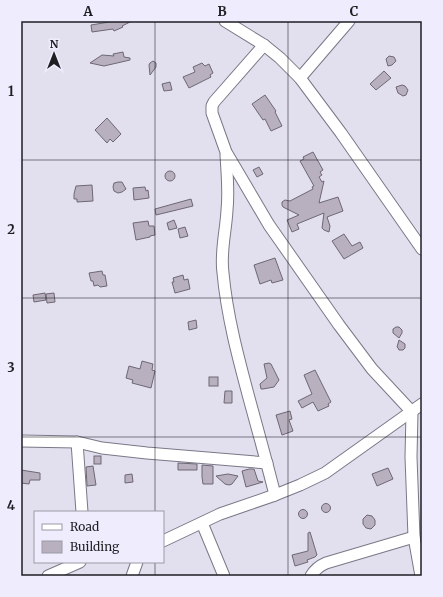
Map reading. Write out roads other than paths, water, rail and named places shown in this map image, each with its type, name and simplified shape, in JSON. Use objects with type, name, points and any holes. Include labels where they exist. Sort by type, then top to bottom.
[{"type":"street","points":[[225,21],[264,45],[280,58],[300,78],[341,133],[422,249]]},
{"type":"street","points":[[300,78],[349,21]]},
{"type":"street","points":[[264,45],[214,102],[212,106],[212,113],[226,152],[269,225],[339,325],[372,369],[412,412],[411,457],[414,537],[421,576]]},
{"type":"street","points":[[226,152],[228,197],[223,243],[222,273],[237,356],[276,495]]},
{"type":"street","points":[[164,542],[220,514],[300,486],[325,472],[422,404]]},
{"type":"street","points":[[21,441],[77,442],[102,448],[147,453],[267,463]]},
{"type":"street","points":[[77,442],[82,511]]},
{"type":"street","points":[[202,523],[224,576]]},
{"type":"street","points":[[311,576],[319,566],[326,563],[414,537]]},
{"type":"street","points":[[48,576],[78,563]]},
{"type":"street","points":[[132,576],[137,563]]}]
